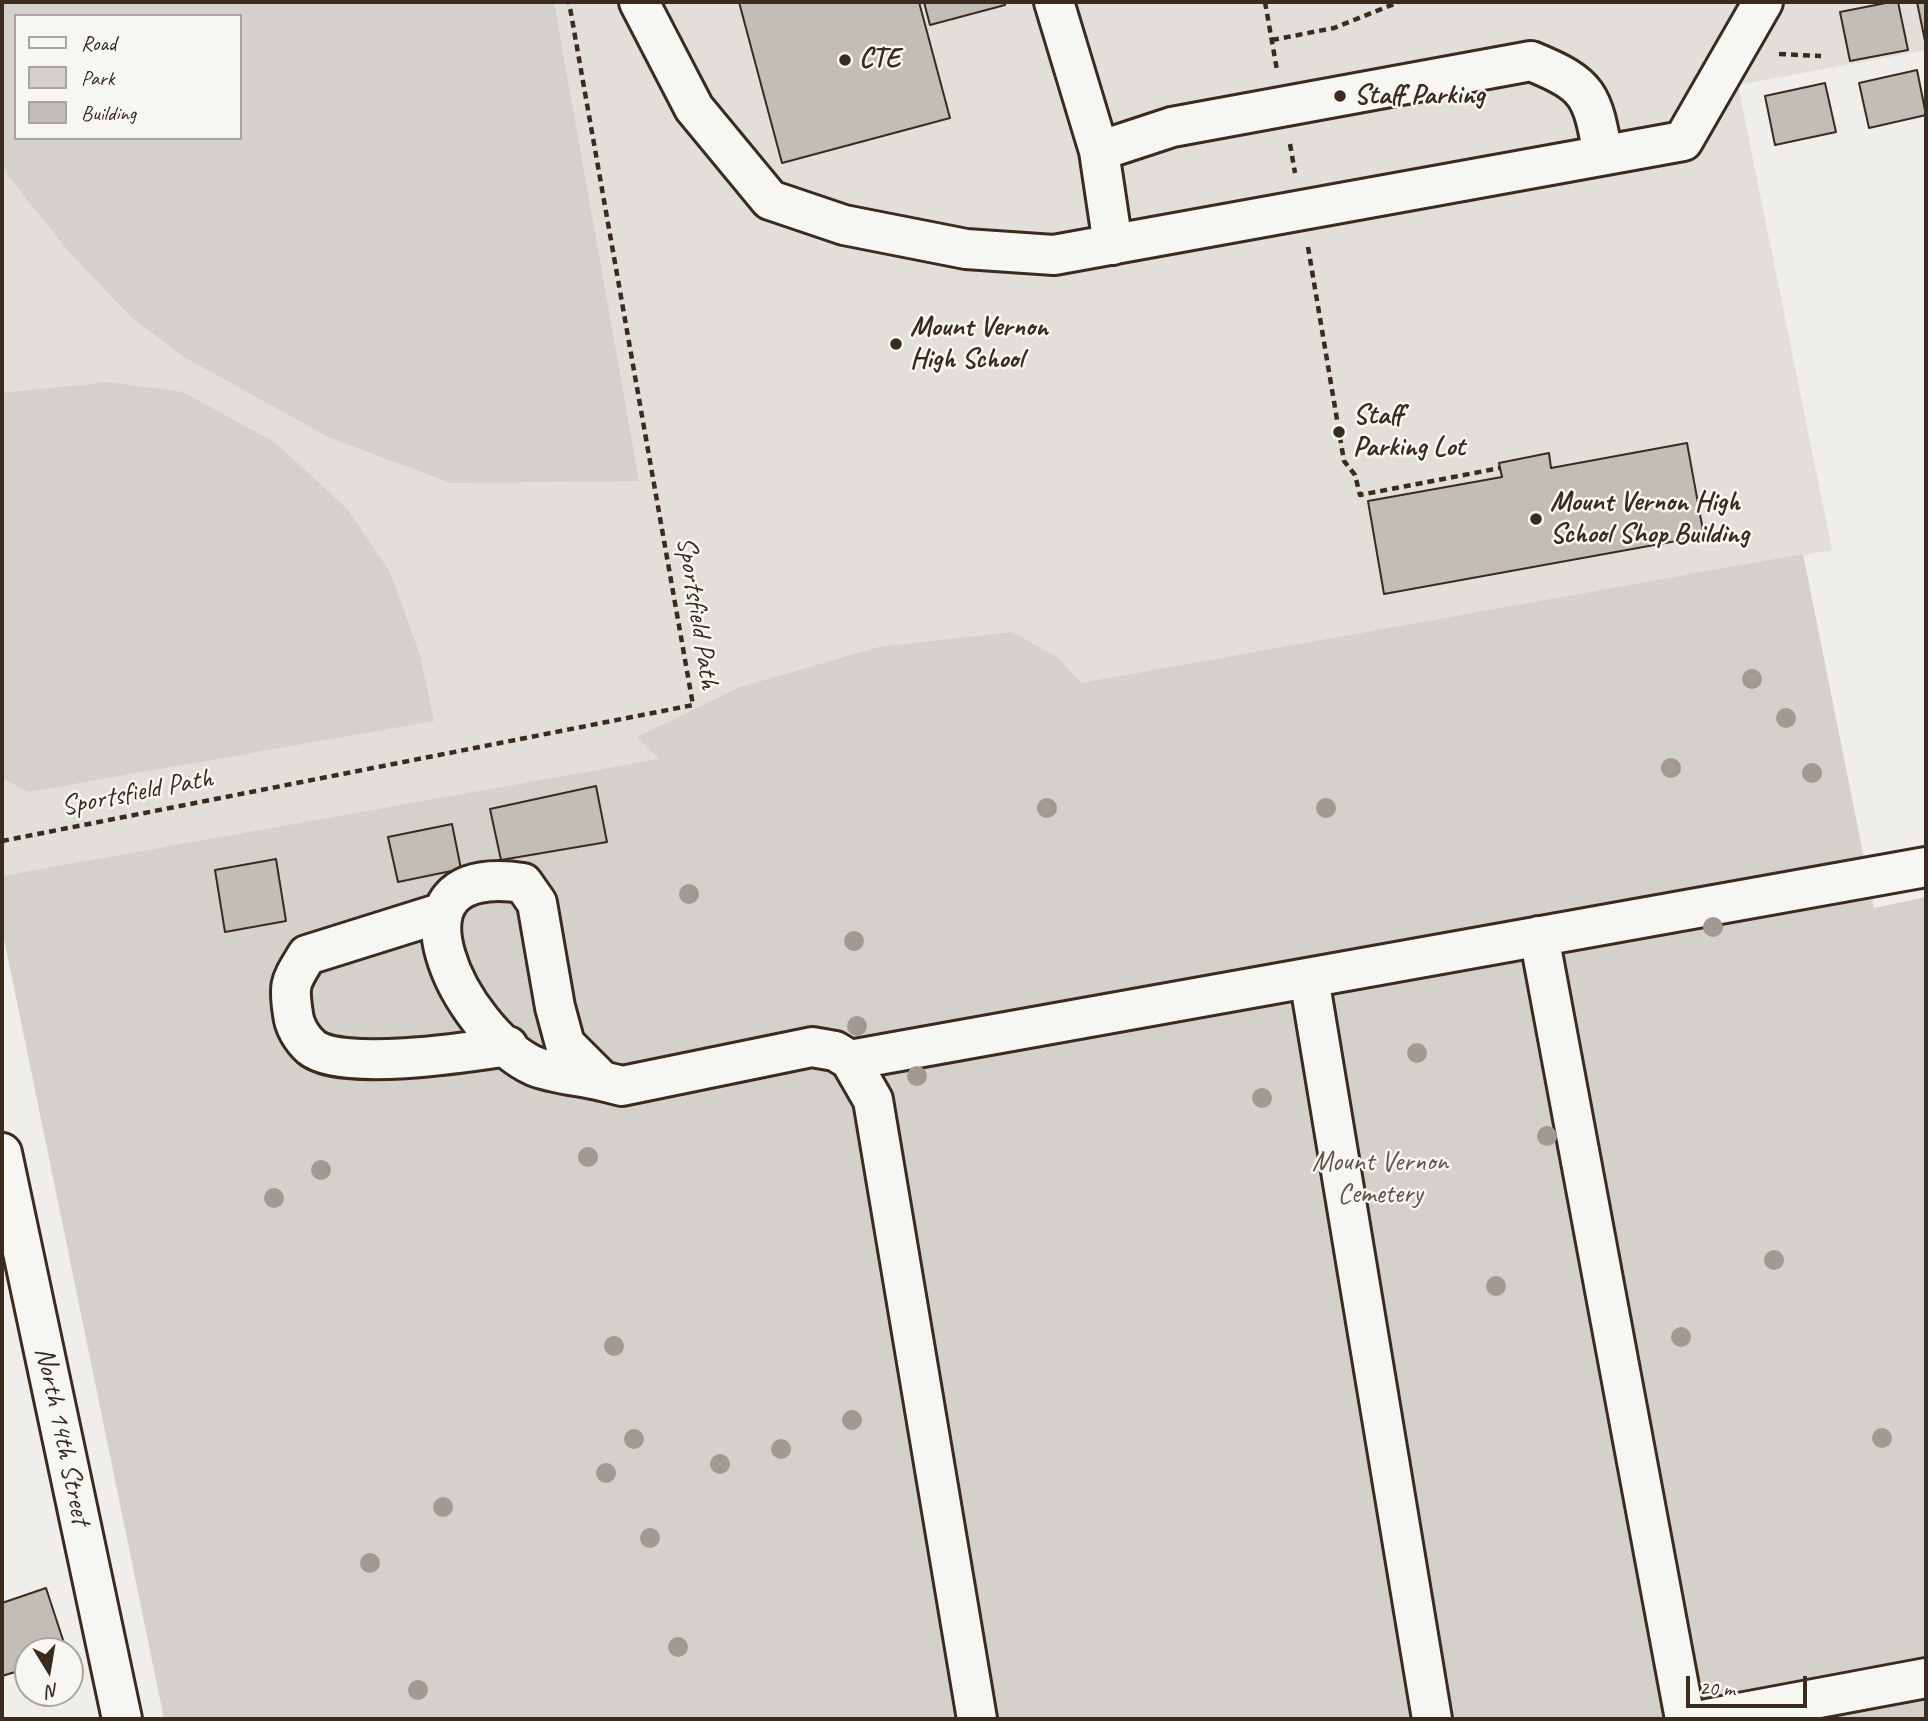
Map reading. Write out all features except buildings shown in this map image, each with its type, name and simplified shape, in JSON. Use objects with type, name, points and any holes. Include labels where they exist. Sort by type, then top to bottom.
[{"type":"lane","points":[[639,2],[694,108],[770,200],[844,225],[966,249],[1054,255],[1683,141],[1763,2]]},
{"type":"lane","points":[[1054,2],[1099,151],[1112,245]]},
{"type":"lane","points":[[1099,151],[1172,127],[1531,61],[1567,75],[1594,105],[1604,155]]},
{"type":"lane","points":[[850,1060],[1926,867]]},
{"type":"lane","points":[[602,1081],[565,1044],[555,1007],[537,903],[523,883],[499,879],[478,881],[453,893],[442,913],[442,941],[450,974],[495,1035],[534,1066],[622,1086],[812,1047],[835,1051],[850,1060],[873,1100],[977,1719]]},
{"type":"lane","points":[[442,913],[307,955],[289,985],[294,1024],[312,1048],[344,1059],[444,1056],[508,1046]]},
{"type":"lane","points":[[1539,936],[1685,1719]]},
{"type":"lane","points":[[1309,978],[1432,1719]]},
{"type":"lane","name":"North 14th Street","points":[[2,1153],[122,1719]]},
{"type":"lane","points":[[1707,1719],[1926,1678]]},
{"type":"path","name":"Sportsfield Path","points":[[2,841],[693,705],[569,2]]},
{"type":"path","points":[[1265,2],[1344,461],[1355,475],[1360,495],[1500,468]]},
{"type":"path","points":[[1272,40],[1334,28],[1399,2]]},
{"type":"path","points":[[1777,54],[1821,56]]},
{"type":"shaded area","name":"Mount Vernon High School","points":[[2,2],[1926,2],[1926,50],[1738,85],[1832,550],[2,881]]},
{"type":"green space","points":[[2,2],[554,2],[639,481],[451,483],[330,438],[184,357],[132,318],[70,253],[8,176],[2,161]]},
{"type":"green space","points":[[108,382],[183,392],[276,443],[349,511],[390,572],[420,655],[434,721],[28,792],[2,778],[2,393]]},
{"type":"green space","name":"Mount Vernon Cemetery","points":[[1803,554],[1874,908],[1926,897],[1926,1719],[164,1719],[2,929],[2,876],[659,759],[637,737],[740,687],[879,647],[1012,632],[1058,658],[1081,683]]},
{"type":"place","name":"CTE","points":[[845,60]]},
{"type":"place","name":"Staff Parking","points":[[1340,96]]},
{"type":"place","name":"Mount Vernon High School","points":[[896,344]]},
{"type":"place","name":"Staff Parking Lot","points":[[1339,432]]},
{"type":"place","name":"Mount Vernon High School Shop Building","points":[[1536,519]]}]
